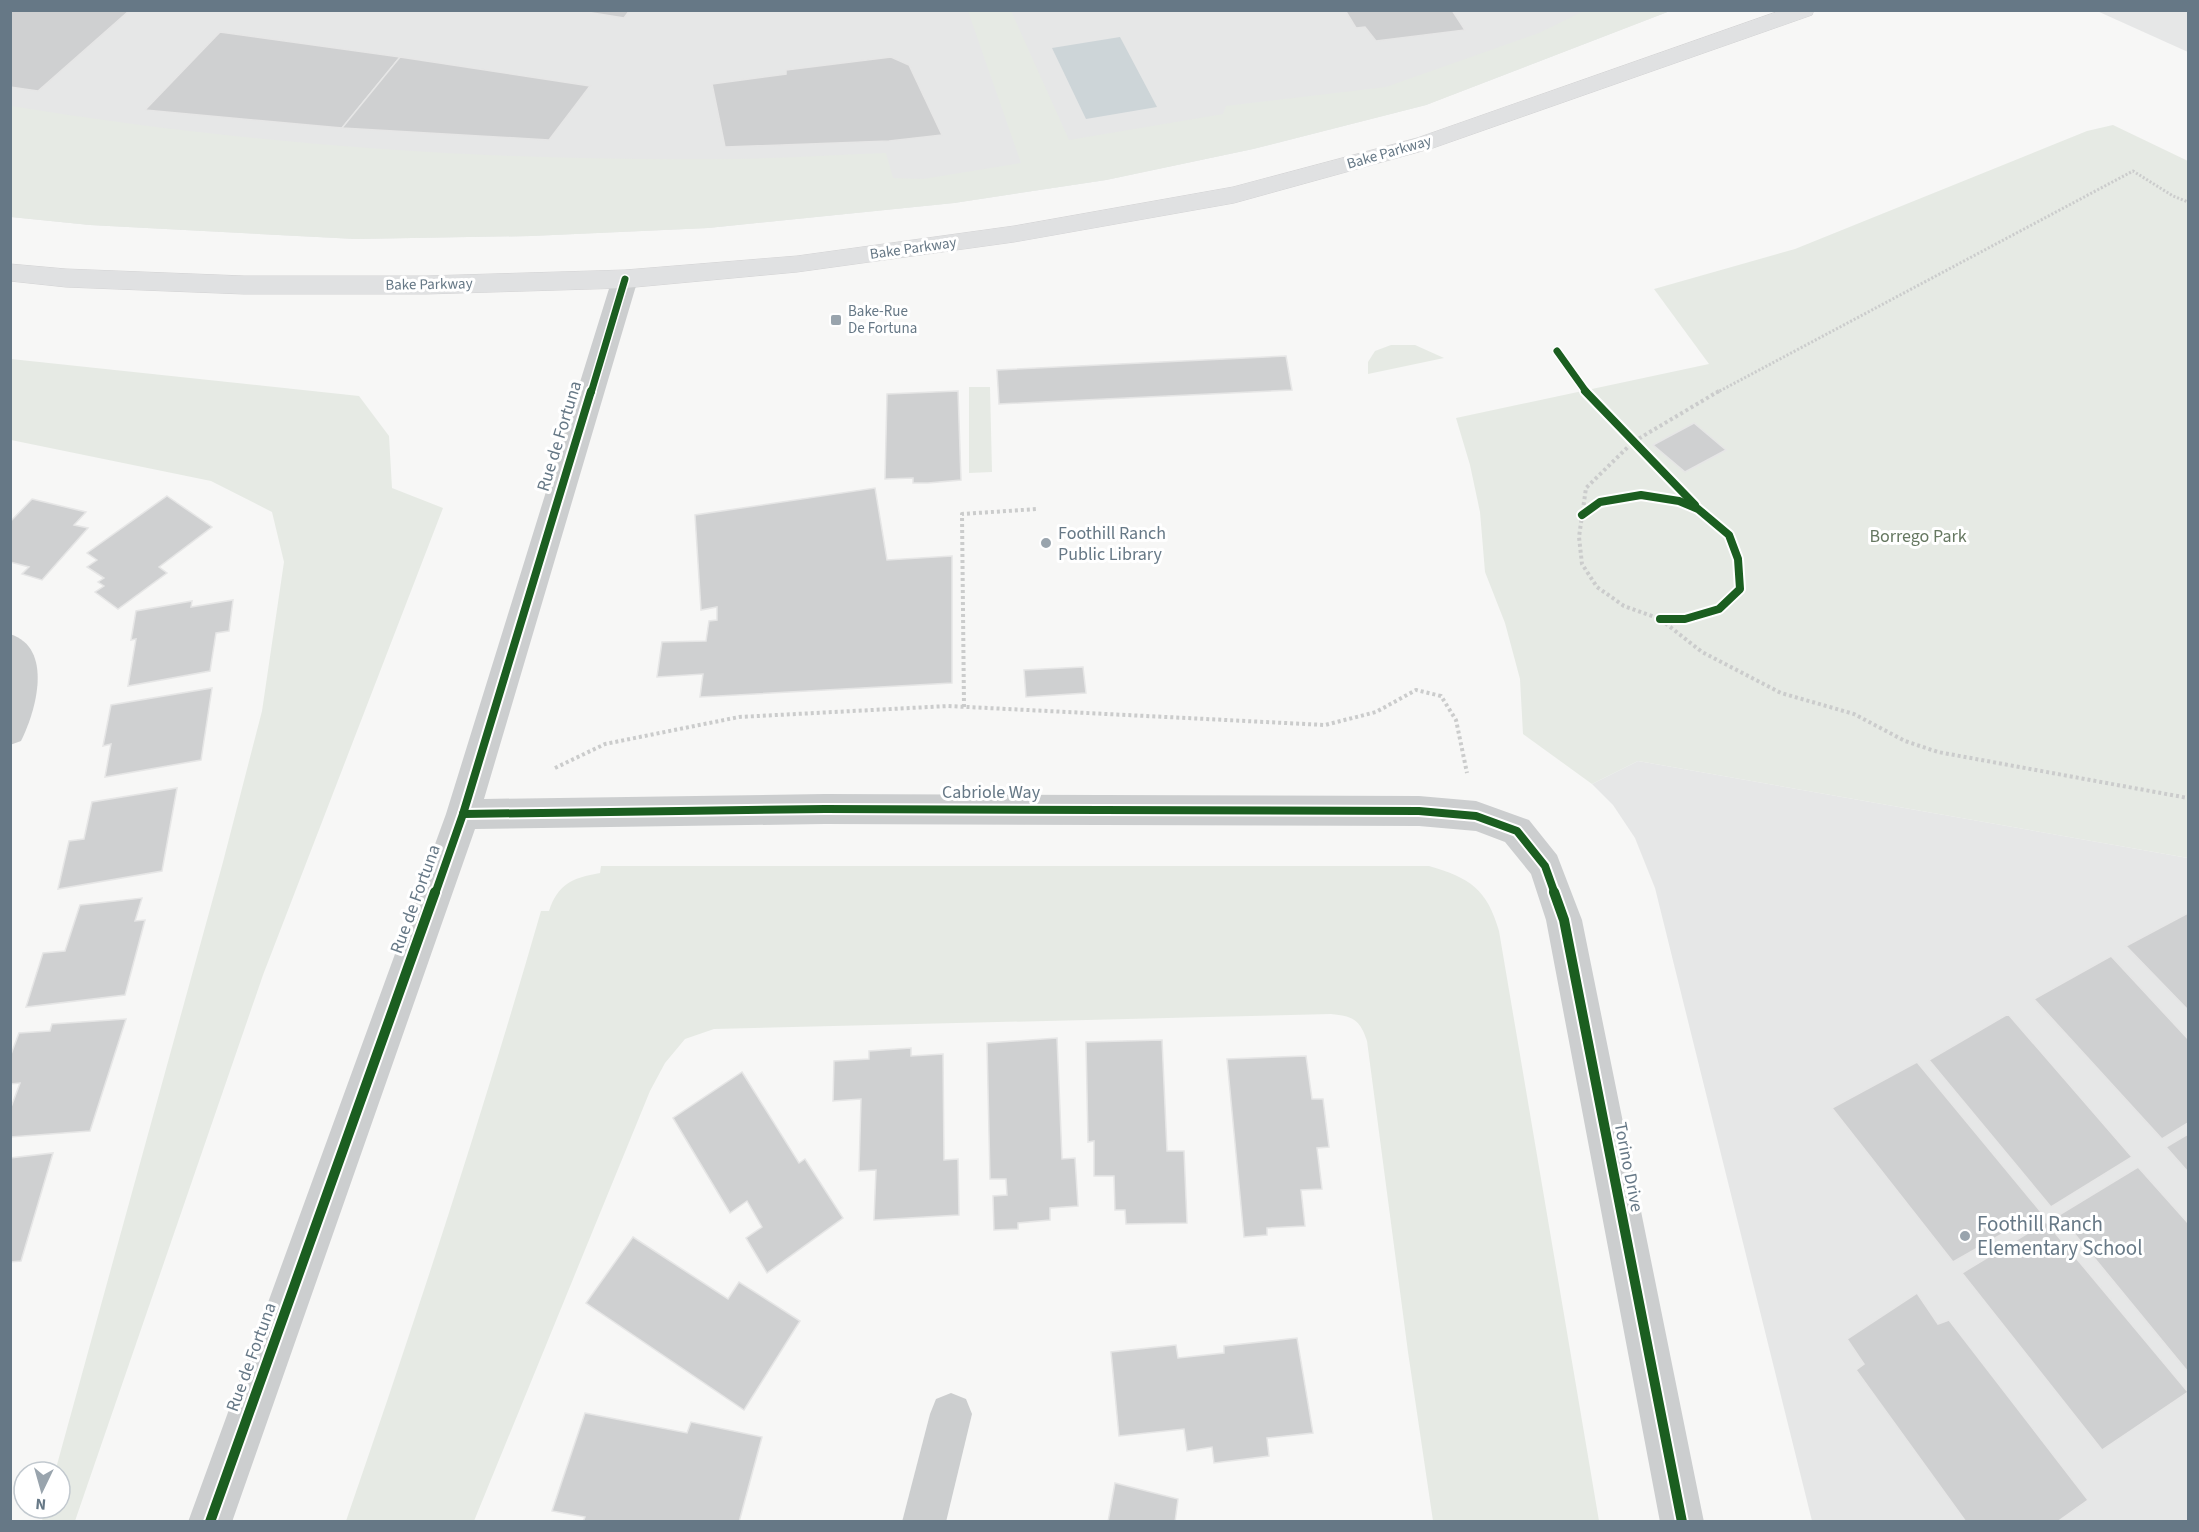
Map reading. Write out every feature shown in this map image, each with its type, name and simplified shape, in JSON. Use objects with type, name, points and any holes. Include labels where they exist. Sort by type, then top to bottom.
[{"type":"main road","name":"Bake Parkway","points":[[10,272],[66,278],[244,285],[437,285],[625,279],[820,261],[1014,234],[1234,195],[1425,143],[1788,12]]},
{"type":"street","name":"Rue de Fortuna","points":[[210,1521],[463,814],[625,279]]},
{"type":"street","points":[[10,731],[23,680],[16,655]]},
{"type":"street","name":"Cabriole Way","points":[[463,814],[825,809],[1419,810],[1476,816],[1517,831]]},
{"type":"street","name":"Torino Drive","points":[[1517,831],[1545,866],[1564,920],[1682,1521]]},
{"type":"street","points":[[924,1521],[951,1414]]},
{"type":"path","points":[[2188,202],[2173,196],[2133,171],[1690,406],[1633,442],[1586,488],[1580,537],[1582,564],[1597,587],[1624,606],[1660,619],[1702,652],[1781,693],[1854,714],[1905,741],[1938,752],[2188,798]]},
{"type":"path","points":[[1626,434],[1641,450]]},
{"type":"path","points":[[964,707],[962,514],[1037,509]]},
{"type":"path","points":[[1582,515],[1591,509]]},
{"type":"path","points":[[1660,619],[1677,619]]},
{"type":"path","points":[[554,769],[605,744],[739,717],[964,707],[1325,725],[1376,712],[1416,690],[1441,696],[1456,720],[1476,816]]},
{"type":"shaded area","points":[[10,11],[1670,11],[1426,105],[1253,149],[1106,180],[954,203],[708,228],[531,236],[356,239],[90,225],[11,217]]},
{"type":"shaded area","points":[[2097,11],[2188,11],[2188,52]]},
{"type":"shaded area","points":[[1120,37],[1157,107],[1086,119],[1052,48]]},
{"type":"shaded area","name":"Foothill Ranch Elementary School","points":[[1638,761],[2188,858],[2188,1521],[1812,1521],[1655,888],[1635,838],[1613,805],[1592,784]]},
{"type":"green space","points":[[968,11],[1011,11],[1069,140],[1223,114],[1226,106],[1386,87],[1539,33],[1584,11],[1670,11],[1426,105],[1253,149],[1106,180],[954,203],[708,228],[531,236],[356,239],[90,225],[11,217],[11,106],[101,120],[282,141],[464,154],[646,159],[756,159],[886,153],[893,178],[923,179],[1021,163]]},
{"type":"green space","name":"Borrego Park","points":[[2113,125],[2188,161],[2188,858],[1638,761],[1592,784],[1523,734],[1520,679],[1505,623],[1485,572],[1480,512],[1470,465],[1456,418],[1709,364],[1654,289],[1795,249],[2087,131]]},
{"type":"green space","points":[[1391,345],[1415,345],[1444,358],[1368,374],[1368,362],[1375,351]]},
{"type":"green space","points":[[11,359],[359,396],[389,436],[392,488],[443,508],[263,975],[75,1521],[42,1521],[72,1520],[72,1460],[58,1460],[223,862],[262,711],[284,562],[272,512],[211,481],[11,440]]},
{"type":"green space","points":[[969,387],[990,387],[992,472],[969,473]]},
{"type":"green space","points":[[601,866],[1429,866],[1456,875],[1466,881],[1475,887],[1489,905],[1499,931],[1599,1521],[1433,1521],[1367,1041],[1358,1023],[1354,1020],[1331,1014],[714,1029],[685,1039],[665,1063],[650,1091],[474,1521],[346,1521],[448,1217],[541,911],[549,911],[557,894],[567,884],[581,877],[600,873]]},
{"type":"building","points":[[10,10],[130,10],[38,91],[10,87]]},
{"type":"building","points":[[574,10],[630,10],[624,18]]},
{"type":"building","points":[[1345,10],[1452,10],[1465,30],[1376,41],[1365,27],[1356,28]]},
{"type":"building","points":[[220,32],[400,57],[342,128],[145,110]]},
{"type":"building","points":[[400,57],[590,86],[549,140],[342,128]]},
{"type":"building","points":[[891,57],[909,65],[942,135],[889,141],[725,147],[712,84],[786,74],[786,70]]},
{"type":"building","points":[[1286,356],[1292,390],[999,404],[997,370]]},
{"type":"building","points":[[958,391],[961,480],[913,483],[913,478],[885,479],[887,394]]},
{"type":"building","points":[[1694,423],[1726,450],[1685,472],[1653,445]]},
{"type":"building","points":[[875,488],[887,560],[952,556],[952,683],[700,697],[703,674],[657,677],[662,642],[706,641],[709,621],[717,620],[717,607],[701,610],[695,515]]},
{"type":"building","points":[[167,496],[212,527],[159,567],[167,573],[118,609],[95,592],[104,586],[98,582],[104,578],[87,567],[97,560],[87,553]]},
{"type":"building","points":[[32,499],[86,512],[74,525],[88,528],[42,580],[22,574],[29,567],[10,562],[10,522]]},
{"type":"building","points":[[233,600],[229,631],[216,633],[210,671],[128,686],[136,639],[131,640],[136,611],[192,601],[191,607]]},
{"type":"building","points":[[1083,667],[1086,693],[1026,697],[1024,670]]},
{"type":"building","points":[[212,688],[201,760],[105,777],[111,744],[103,746],[111,705]]},
{"type":"building","points":[[177,788],[162,871],[58,889],[69,841],[84,839],[92,802]]},
{"type":"building","points":[[142,898],[135,921],[145,920],[125,995],[26,1007],[43,953],[65,951],[80,905]]},
{"type":"building","points":[[2188,913],[2188,1010],[2126,946]]},
{"type":"building","points":[[2111,956],[2188,1039],[2188,1123],[2162,1139],[2034,999]]},
{"type":"building","points":[[2008,1014],[2132,1157],[2051,1207],[1929,1060]]},
{"type":"building","points":[[126,1019],[90,1131],[10,1137],[10,1110],[20,1083],[10,1084],[10,1057],[19,1033],[50,1031],[52,1024]]},
{"type":"building","points":[[1057,1038],[1062,1159],[1075,1158],[1078,1206],[1050,1208],[1050,1220],[1018,1223],[1018,1229],[994,1230],[993,1196],[1007,1195],[1006,1179],[990,1179],[987,1043]]},
{"type":"building","points":[[1162,1040],[1167,1151],[1184,1151],[1187,1223],[1126,1224],[1125,1210],[1115,1210],[1114,1176],[1094,1176],[1094,1141],[1088,1142],[1086,1042]]},
{"type":"building","points":[[911,1048],[911,1056],[943,1054],[944,1160],[958,1159],[959,1215],[874,1220],[876,1170],[859,1171],[861,1099],[833,1101],[834,1061],[869,1059],[869,1051]]},
{"type":"building","points":[[1306,1056],[1312,1099],[1323,1099],[1329,1147],[1317,1148],[1322,1189],[1301,1190],[1305,1226],[1267,1228],[1267,1235],[1244,1237],[1227,1059]]},
{"type":"building","points":[[1917,1062],[2041,1212],[1953,1262],[1832,1108]]},
{"type":"building","points":[[742,1072],[799,1163],[805,1159],[843,1218],[767,1273],[746,1238],[762,1227],[747,1201],[730,1213],[673,1118]]},
{"type":"building","points":[[2188,1134],[2188,1172],[2166,1147]]},
{"type":"building","points":[[53,1153],[21,1261],[10,1262],[10,1158]]},
{"type":"building","points":[[2138,1167],[2188,1223],[2188,1372],[2059,1215]]},
{"type":"building","points":[[2046,1222],[2188,1392],[2102,1450],[1962,1273]]},
{"type":"building","points":[[633,1237],[728,1299],[739,1282],[800,1321],[744,1410],[586,1303]]},
{"type":"building","points":[[1917,1293],[1938,1324],[1949,1320],[2088,1500],[2057,1522],[1966,1522],[1856,1370],[1864,1364],[1847,1339]]},
{"type":"building","points":[[1297,1338],[1313,1433],[1267,1438],[1269,1456],[1214,1463],[1212,1447],[1187,1451],[1184,1429],[1119,1436],[1111,1352],[1176,1345],[1178,1358],[1224,1353],[1224,1346]]},
{"type":"building","points":[[585,1413],[687,1433],[691,1422],[762,1437],[739,1522],[583,1522],[585,1517],[552,1511]]},
{"type":"building","points":[[1115,1483],[1178,1499],[1175,1522],[1108,1522]]},
{"type":"cycle path","points":[[210,1522],[463,814],[625,279]]},
{"type":"cycle path","points":[[1557,351],[1582,388],[1695,505]]},
{"type":"cycle path","points":[[1582,515],[1600,502],[1641,495],[1679,501],[1698,509],[1729,535],[1738,559],[1740,589],[1719,609],[1685,619],[1660,619]]},
{"type":"cycle path","points":[[463,814],[825,809],[1419,811],[1476,816],[1517,831],[1545,866],[1564,920],[1682,1522]]},
{"type":"place","name":"Bake-Rue De Fortuna","points":[[836,320]]},
{"type":"place","name":"Foothill Ranch Public Library","points":[[1046,543]]},
{"type":"place","name":"Foothill Ranch Elementary School","points":[[1965,1236]]}]
